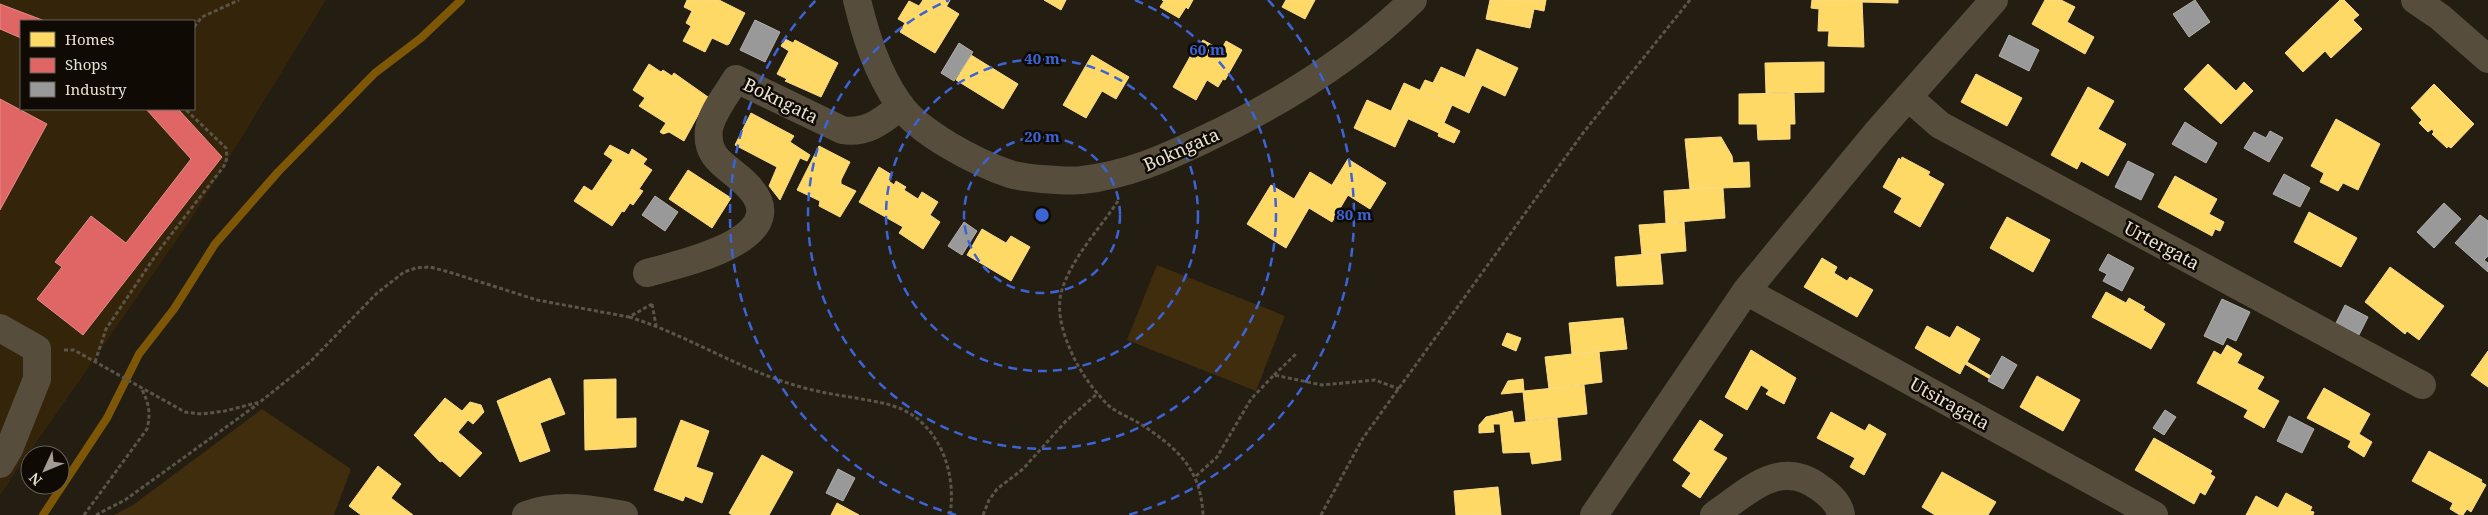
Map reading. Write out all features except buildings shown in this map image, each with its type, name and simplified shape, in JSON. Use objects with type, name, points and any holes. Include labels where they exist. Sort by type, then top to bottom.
[{"type":"street","name":"Bokngata","points":[[857,0],[866,38],[884,79],[901,106],[928,131],[963,154],[1012,174],[1081,181],[1147,166],[1234,126],[1327,72],[1394,18],[1413,0]]},
{"type":"street","points":[[1596,514],[1721,325],[1746,291],[1815,206],[1994,0]]},
{"type":"street","points":[[2415,0],[2440,17],[2488,59]]},
{"type":"street","name":"Bokngata","points":[[647,273],[738,243],[754,228],[759,217],[760,207],[755,195],[746,183],[723,167],[714,156],[710,143],[709,129],[713,117],[736,79],[842,130],[855,132],[868,129],[901,106]]},
{"type":"street","name":"Urtergata","points":[[1908,97],[1940,125],[2422,385]]},
{"type":"street","name":"Utsiragata","points":[[1746,291],[2154,515]]},
{"type":"street","points":[[0,328],[38,349],[37,379],[9,448],[0,464]]},
{"type":"street","points":[[1714,515],[1766,480],[1781,475],[1797,475],[1830,495],[1840,508],[1841,515]]},
{"type":"street","points":[[526,515],[561,507],[593,509],[624,515]]},
{"type":"path","points":[[195,25],[202,17],[239,0]]},
{"type":"path","points":[[1321,515],[1363,438],[1583,133],[1690,0]]},
{"type":"path","points":[[95,362],[106,329],[160,249],[224,166],[227,158],[226,148],[186,110]]},
{"type":"path","points":[[1127,170],[1120,198],[1072,266],[1059,300],[1062,326],[1069,348],[1085,378],[1098,393],[1111,407],[1140,424],[1174,449],[1184,459],[1196,476],[1203,515]]},
{"type":"path","points":[[96,515],[125,500],[260,402],[310,362],[376,294],[404,272],[416,268],[430,267],[537,300],[628,316],[656,325],[693,344],[791,384],[887,403],[904,409],[922,422],[946,459],[951,479],[950,515]]},
{"type":"path","points":[[628,316],[652,304]]},
{"type":"path","points":[[38,349],[74,350],[185,412],[202,414],[225,411],[260,402]]},
{"type":"path","points":[[1196,476],[1216,457],[1251,399],[1297,354]]},
{"type":"path","points":[[1274,375],[1322,385],[1375,380],[1399,389]]},
{"type":"path","points":[[84,515],[147,429],[151,416],[148,401],[140,388]]},
{"type":"path","points":[[983,515],[989,500],[997,489],[1023,469],[1065,422],[1098,393]]},
{"type":"shaded area","points":[[0,0],[326,0],[192,218],[35,445],[20,445],[20,466],[0,495]]},
{"type":"shaded area","points":[[1157,265],[1285,316],[1256,391],[1127,340]]},
{"type":"shaded area","points":[[262,409],[351,469],[334,515],[114,515],[133,505]]},
{"type":"waterway","points":[[43,515],[107,418],[139,354],[174,309],[215,244],[278,172],[375,73],[421,38],[461,0]]}]
